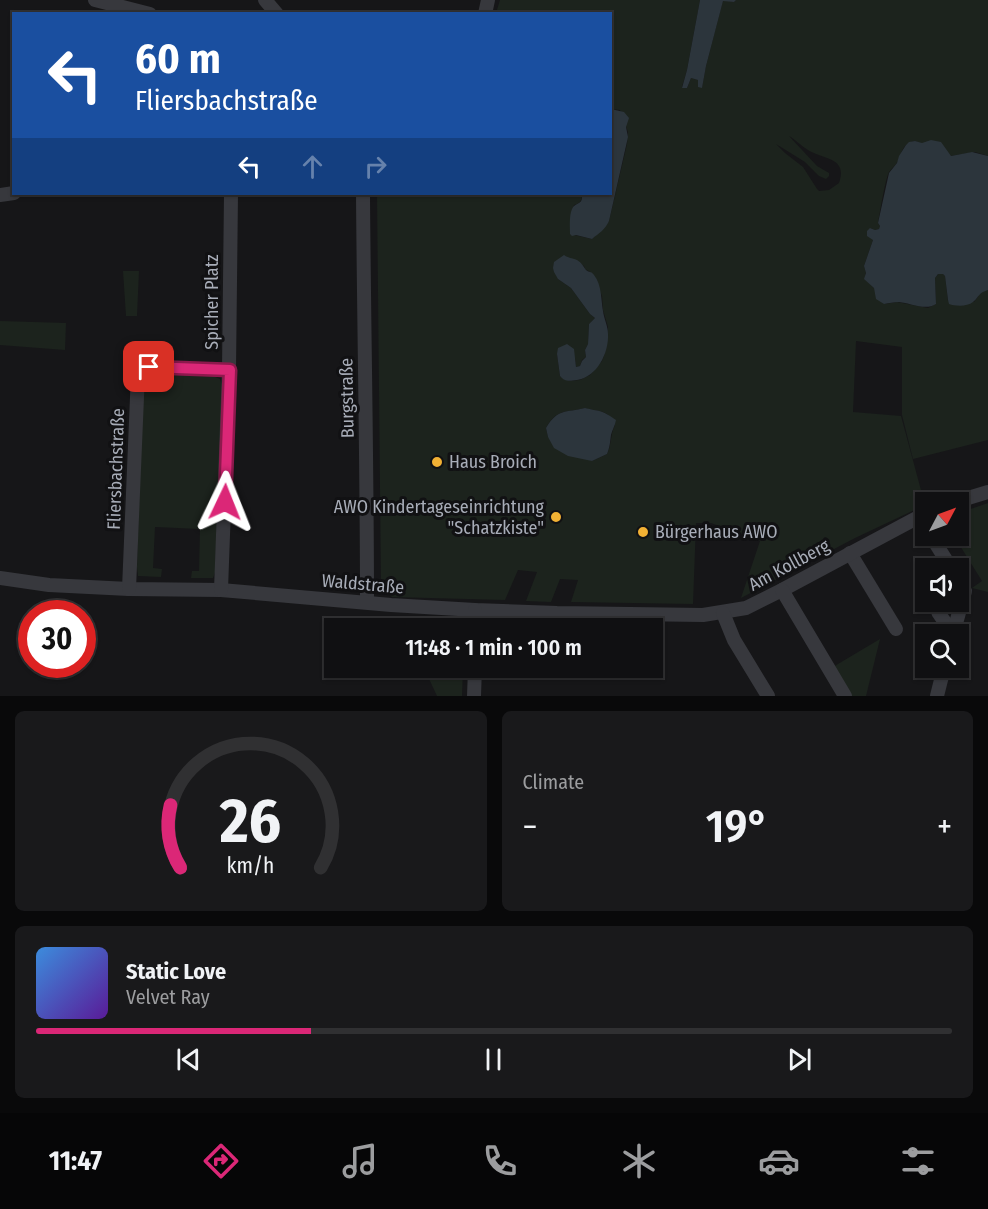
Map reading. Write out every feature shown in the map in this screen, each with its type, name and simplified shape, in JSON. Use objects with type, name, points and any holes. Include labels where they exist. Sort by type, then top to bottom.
[{"type":"street","points":[[95,0],[142,12]]},
{"type":"street","name":"Spicher Platz","points":[[221,590],[230,370],[231,195]]},
{"type":"street","name":"Burgstraße","points":[[363,195],[367,602]]},
{"type":"street","name":"Fliersbachstraße","points":[[129,589],[138,373],[149,367],[230,370]]},
{"type":"street","points":[[969,498],[988,492]]},
{"type":"street","name":"Am Kollberg","points":[[746,608],[850,553],[915,523]]},
{"type":"street","name":"Am Kollberg","points":[[850,553],[896,629]]},
{"type":"street","name":"Waldstraße","points":[[0,579],[49,585],[129,589],[221,590],[476,610],[703,615],[746,608]]},
{"type":"street","points":[[782,590],[845,696]]},
{"type":"street","points":[[476,610],[476,618]]},
{"type":"street","points":[[723,613],[734,640],[768,696]]},
{"type":"street","points":[[474,696],[475,678]]},
{"type":"street","points":[[937,696],[942,678]]},
{"type":"shaded area","points":[[500,0],[700,0],[682,87],[687,88],[691,78],[698,80],[698,87],[702,87],[723,0],[734,2],[736,0],[988,0],[988,156],[975,152],[950,156],[947,152],[915,141],[906,145],[887,176],[878,223],[880,226],[875,230],[870,228],[873,240],[864,266],[865,279],[884,304],[897,302],[928,308],[936,304],[935,278],[938,274],[945,276],[948,301],[974,302],[981,292],[988,290],[988,440],[913,459],[902,415],[902,347],[856,341],[853,412],[901,416],[921,492],[915,492],[915,510],[855,538],[741,598],[760,541],[711,523],[696,523],[693,604],[571,602],[578,580],[560,579],[551,602],[526,601],[537,572],[518,570],[505,600],[392,597],[381,585],[377,195],[582,195],[581,201],[574,205],[570,234],[592,239],[609,221],[628,132],[620,110],[612,109],[612,12],[496,12]],"holes":[[[789,136],[814,153],[833,160],[840,168],[839,183],[829,190],[819,191],[803,167],[776,144],[805,162],[819,176],[826,179],[829,173],[817,166]],[[565,256],[592,273],[602,296],[608,327],[602,361],[590,375],[580,380],[569,381],[560,376],[557,354],[575,358],[576,367],[580,366],[586,357],[589,324],[595,318],[571,288],[558,279]],[[585,408],[610,416],[615,425],[607,454],[592,461],[548,437],[546,428],[554,417],[562,412]]]},
{"type":"shaded area","points":[[700,0],[736,0],[734,2],[723,1],[702,88],[698,87],[698,80],[691,78],[687,88],[682,88],[687,70]]},
{"type":"shaded area","points":[[612,109],[624,112],[629,118],[626,127],[628,137],[609,221],[604,229],[592,239],[570,234],[571,212],[581,200],[582,195],[612,195]]},
{"type":"shaded area","points":[[931,140],[941,142],[951,156],[972,152],[988,156],[988,290],[982,292],[968,305],[949,304],[945,276],[938,274],[935,278],[936,304],[928,307],[899,302],[884,304],[876,299],[874,288],[864,279],[866,273],[864,266],[873,240],[867,236],[867,231],[870,228],[879,229],[878,223],[889,173],[906,145],[909,142],[922,143]]},
{"type":"shaded area","points":[[564,255],[579,261],[597,279],[608,331],[604,356],[596,369],[584,378],[572,381],[560,376],[558,348],[567,344],[574,349],[576,367],[580,366],[586,357],[589,324],[595,318],[571,288],[558,279],[554,272],[554,262]]},
{"type":"shaded area","points":[[123,271],[139,271],[137,316],[126,316]]},
{"type":"shaded area","points":[[0,321],[66,323],[65,350],[0,345]]},
{"type":"shaded area","points":[[150,373],[213,376],[220,379],[222,385],[213,578],[191,578],[192,571],[199,571],[200,529],[155,527],[153,568],[162,569],[161,577],[138,576],[143,381],[145,375]]},
{"type":"shaded area","points":[[585,408],[603,412],[616,420],[607,454],[592,461],[568,456],[554,448],[546,428],[558,414]]},
{"type":"shaded area","points":[[988,503],[988,592],[972,588],[982,581],[960,546],[969,546],[969,510]]},
{"type":"shaded area","points":[[401,617],[447,618],[401,618]]},
{"type":"shaded area","points":[[880,639],[866,696],[850,696],[833,667]]},
{"type":"shaded area","points":[[429,678],[463,678],[462,696],[437,696]]},
{"type":"place","name":"Haus Broich","points":[[437,462]]},
{"type":"place","name":"AWO Kindertageseinrichtung \"Schatzkiste\"","points":[[556,517]]},
{"type":"place","name":"Bürgerhaus AWO","points":[[643,532]]},
{"type":"route","points":[[149,367],[230,370],[225,502]]}]
